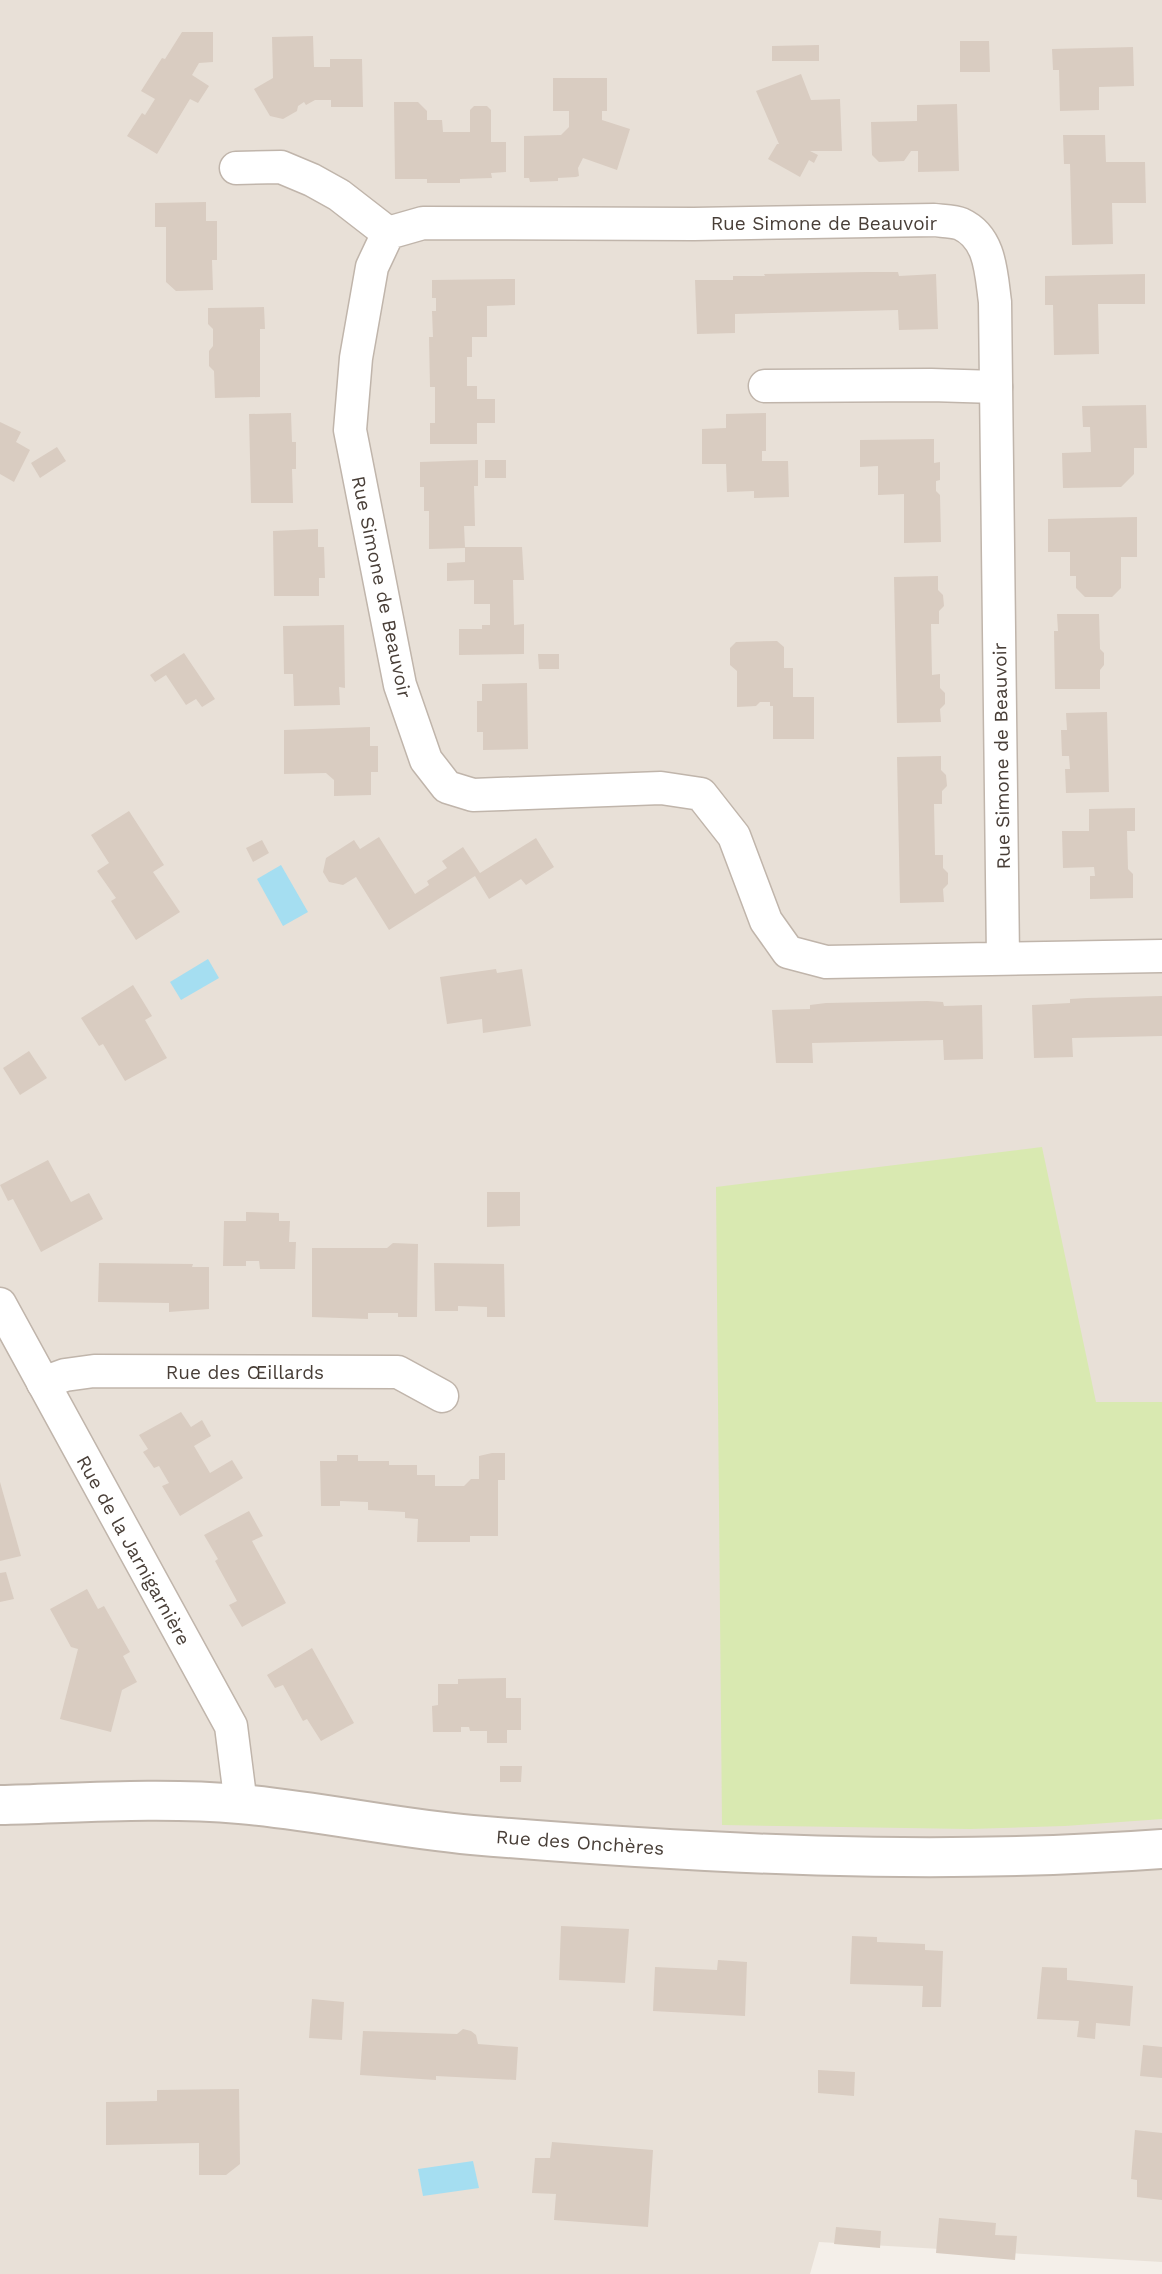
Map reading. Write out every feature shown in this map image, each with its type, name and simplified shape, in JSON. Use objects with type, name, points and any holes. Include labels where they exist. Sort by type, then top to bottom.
[{"type":"street","points":[[236,168],[281,167],[313,180],[339,195],[388,233]]},
{"type":"street","name":"Rue Simone de Beauvoir","points":[[1003,958],[995,302],[990,264],[981,239],[960,224],[934,220],[694,224],[423,223],[388,233],[372,267],[356,358],[350,430],[400,685],[426,760],[447,787],[473,795],[661,788],[701,794],[734,836],[766,921],[788,952],[826,962],[1162,956]]},
{"type":"street","points":[[765,386],[930,384],[996,387]]},
{"type":"street","name":"Rue de la Jarnigarnière","points":[[0,1304],[231,1726],[239,1789],[238,1804]]},
{"type":"street","name":"Rue des Œillards","points":[[43,1383],[65,1375],[94,1371],[398,1372],[442,1396]]},
{"type":"street","name":"Rue des Onchères","points":[[0,1805],[144,1801],[238,1804],[467,1834],[708,1850],[872,1856],[1010,1857],[1162,1849]]},
{"type":"shaded area","points":[[0,0],[1162,0],[1162,2262],[819,2242],[810,2274],[0,2274]]},
{"type":"green space","points":[[1042,1147],[1096,1402],[1162,1402],[1162,1819],[970,1829],[722,1825],[716,1187]]},
{"type":"water","points":[[281,865],[308,912],[283,926],[257,879]]},
{"type":"water","points":[[208,959],[219,978],[181,1000],[170,982]]},
{"type":"water","points":[[473,2161],[479,2188],[423,2196],[418,2169]]},
{"type":"building","points":[[182,32],[213,32],[213,62],[199,63],[192,75],[209,86],[198,103],[190,99],[157,154],[127,136],[155,99],[141,91]]},
{"type":"building","points":[[313,36],[314,67],[330,67],[330,59],[362,59],[363,107],[331,107],[331,100],[315,100],[306,105],[304,102],[298,106],[297,111],[283,119],[270,116],[254,89],[273,78],[272,37]]},
{"type":"building","points":[[960,41],[989,41],[990,72],[960,72]]},
{"type":"building","points":[[819,45],[819,61],[772,61],[772,46]]},
{"type":"building","points":[[1133,47],[1134,86],[1099,87],[1099,110],[1060,111],[1059,70],[1053,70],[1052,49]]},
{"type":"building","points":[[801,74],[811,100],[840,99],[842,151],[810,151],[818,155],[814,163],[809,160],[800,177],[768,159],[779,144],[756,91]]},
{"type":"building","points":[[553,78],[607,78],[607,111],[602,111],[602,120],[630,129],[617,170],[583,158],[578,168],[579,176],[558,178],[558,181],[530,182],[529,178],[524,178],[524,136],[561,135],[569,127],[569,111],[553,111]]},
{"type":"building","points":[[394,102],[418,102],[427,111],[427,120],[442,120],[443,132],[470,132],[470,110],[474,106],[487,106],[491,110],[491,142],[506,142],[506,172],[491,173],[492,178],[460,179],[460,183],[395,179]]},
{"type":"building","points":[[957,104],[959,171],[918,172],[918,151],[911,151],[904,161],[879,162],[872,155],[871,122],[917,121],[917,105]]},
{"type":"building","points":[[1063,135],[1105,135],[1106,162],[1145,162],[1146,203],[1112,203],[1113,244],[1072,245],[1070,164],[1064,164]]},
{"type":"building","points":[[206,202],[206,221],[217,221],[217,260],[212,260],[213,290],[176,291],[166,282],[166,227],[155,227],[155,203]]},
{"type":"building","points":[[898,272],[899,276],[936,274],[938,329],[899,330],[898,310],[735,314],[735,333],[697,334],[695,280],[733,280],[733,276],[765,276],[764,274]]},
{"type":"building","points":[[1145,274],[1145,304],[1098,304],[1099,354],[1054,355],[1053,305],[1045,305],[1045,276]]},
{"type":"building","points":[[515,279],[515,305],[487,306],[487,337],[472,337],[472,357],[467,357],[467,386],[477,386],[477,399],[495,399],[495,423],[477,423],[477,444],[430,444],[430,423],[435,423],[435,387],[430,387],[429,337],[433,337],[432,311],[436,311],[436,298],[432,298],[432,280]]},
{"type":"building","points":[[264,307],[265,329],[260,329],[260,397],[215,398],[214,371],[209,366],[213,329],[208,324],[208,308]]},
{"type":"building","points":[[1146,405],[1147,448],[1134,448],[1134,474],[1121,487],[1063,488],[1062,453],[1091,452],[1090,427],[1083,427],[1082,406]]},
{"type":"building","points":[[291,413],[292,442],[296,442],[296,469],[292,469],[293,503],[251,503],[249,414]]},
{"type":"building","points":[[766,413],[766,451],[762,451],[762,461],[788,461],[789,497],[754,498],[754,491],[727,492],[726,464],[702,464],[702,429],[726,428],[726,414]]},
{"type":"building","points":[[0,422],[21,432],[16,442],[30,450],[14,482],[0,474]]},
{"type":"building","points":[[934,439],[934,463],[940,462],[940,480],[936,481],[936,491],[940,495],[941,542],[904,543],[904,494],[878,495],[878,466],[860,467],[860,440]]},
{"type":"building","points":[[57,447],[66,461],[40,478],[31,463]]},
{"type":"building","points":[[478,460],[478,486],[474,486],[475,526],[464,526],[465,547],[522,547],[524,580],[513,580],[514,625],[524,624],[524,654],[459,655],[459,629],[482,629],[482,625],[490,625],[490,604],[474,604],[474,580],[447,581],[447,563],[465,562],[465,548],[429,549],[429,511],[424,511],[420,462]]},
{"type":"building","points":[[485,460],[506,460],[506,478],[485,478]]},
{"type":"building","points":[[1137,517],[1137,557],[1121,557],[1121,588],[1112,597],[1085,597],[1076,588],[1076,576],[1070,576],[1070,552],[1048,552],[1048,519]]},
{"type":"building","points":[[318,529],[318,547],[324,547],[325,578],[319,578],[319,596],[274,596],[273,531]]},
{"type":"building","points":[[938,576],[938,590],[943,595],[944,606],[939,611],[939,624],[931,624],[932,675],[940,674],[940,688],[945,693],[945,704],[940,709],[941,722],[897,723],[894,577]]},
{"type":"building","points":[[1057,614],[1099,614],[1100,649],[1104,653],[1100,689],[1055,689],[1054,631],[1058,631]]},
{"type":"building","points":[[344,625],[345,688],[339,687],[340,705],[294,706],[293,674],[284,674],[283,626]]},
{"type":"building","points":[[777,641],[784,647],[784,668],[793,668],[793,697],[814,697],[814,739],[773,739],[773,706],[770,706],[770,702],[737,707],[737,671],[730,665],[730,648],[736,642]]},
{"type":"building","points":[[184,653],[215,699],[202,707],[196,699],[186,705],[166,675],[155,682],[150,675]]},
{"type":"building","points":[[538,654],[559,654],[559,669],[539,669]]},
{"type":"building","points":[[527,683],[528,749],[483,750],[483,732],[477,732],[477,701],[482,701],[482,684]]},
{"type":"building","points":[[1107,712],[1109,792],[1066,793],[1065,769],[1070,769],[1069,756],[1062,756],[1061,730],[1067,730],[1066,713]]},
{"type":"building","points":[[370,727],[370,746],[378,746],[378,772],[371,772],[371,795],[334,796],[334,780],[326,773],[284,774],[284,730]]},
{"type":"building","points":[[941,756],[941,770],[946,775],[947,786],[942,791],[942,804],[934,804],[935,855],[943,855],[943,868],[948,873],[948,884],[943,889],[944,902],[900,903],[897,757]]},
{"type":"building","points":[[1135,808],[1135,831],[1127,831],[1128,869],[1133,874],[1133,898],[1090,899],[1090,876],[1095,876],[1094,867],[1063,868],[1062,831],[1089,831],[1089,809]]},
{"type":"building","points":[[129,811],[164,865],[153,872],[180,912],[136,940],[111,901],[116,898],[97,871],[109,863],[91,835]]},
{"type":"building","points":[[379,837],[415,894],[429,885],[427,881],[447,868],[442,861],[463,847],[480,873],[536,838],[554,867],[526,885],[521,879],[489,899],[475,876],[389,930],[356,877],[343,885],[329,882],[323,872],[326,858],[354,840],[360,849]]},
{"type":"building","points":[[262,840],[269,853],[253,862],[246,848]]},
{"type":"building","points":[[496,969],[497,973],[522,969],[531,1026],[483,1033],[482,1019],[447,1024],[440,977]]},
{"type":"building","points":[[133,985],[152,1016],[145,1020],[167,1058],[125,1081],[103,1044],[99,1046],[81,1018]]},
{"type":"building","points":[[1162,996],[1162,1036],[1072,1038],[1073,1057],[1034,1058],[1032,1005],[1070,1003],[1070,999]]},
{"type":"building","points":[[943,1002],[944,1006],[982,1005],[983,1059],[944,1060],[943,1040],[812,1043],[813,1063],[776,1063],[772,1010],[810,1009],[810,1005],[826,1003]]},
{"type":"building","points":[[29,1051],[47,1078],[20,1095],[3,1068]]},
{"type":"building","points":[[48,1160],[71,1202],[89,1193],[103,1219],[41,1252],[13,1199],[8,1201],[0,1185]]},
{"type":"building","points":[[487,1192],[520,1192],[520,1226],[487,1227]]},
{"type":"building","points":[[246,1212],[279,1213],[279,1221],[290,1221],[289,1242],[296,1242],[295,1269],[260,1269],[259,1261],[246,1261],[246,1266],[223,1266],[224,1221],[246,1221]]},
{"type":"building","points":[[393,1243],[418,1244],[417,1317],[398,1317],[398,1313],[368,1313],[368,1319],[312,1317],[312,1248],[387,1248]]},
{"type":"building","points":[[99,1263],[193,1264],[192,1267],[209,1267],[209,1309],[169,1312],[169,1303],[98,1302]]},
{"type":"building","points":[[434,1263],[504,1264],[505,1317],[487,1317],[487,1307],[458,1306],[458,1311],[435,1311]]},
{"type":"building","points":[[181,1412],[191,1427],[202,1420],[211,1436],[194,1446],[210,1473],[232,1460],[243,1478],[180,1516],[162,1486],[169,1483],[159,1466],[154,1468],[143,1452],[148,1449],[139,1435]]},
{"type":"building","points":[[505,1453],[505,1480],[498,1480],[498,1536],[470,1536],[470,1542],[417,1542],[418,1519],[405,1518],[405,1512],[368,1510],[368,1502],[340,1501],[340,1506],[321,1506],[320,1461],[337,1461],[337,1455],[358,1455],[358,1461],[389,1461],[389,1465],[417,1465],[417,1475],[435,1475],[435,1486],[464,1486],[471,1479],[479,1479],[479,1456]]},
{"type":"building","points":[[0,1482],[21,1556],[0,1561]]},
{"type":"building","points":[[249,1511],[263,1536],[252,1541],[286,1603],[242,1627],[229,1605],[237,1601],[204,1535]]},
{"type":"building","points":[[6,1572],[14,1599],[0,1602],[0,1573]]},
{"type":"building","points":[[87,1589],[98,1609],[104,1606],[130,1652],[123,1656],[137,1682],[122,1690],[111,1732],[60,1719],[78,1649],[71,1647],[50,1609]]},
{"type":"building","points":[[312,1648],[354,1723],[321,1741],[307,1719],[303,1721],[283,1685],[275,1688],[267,1675]]},
{"type":"building","points":[[506,1678],[506,1698],[521,1698],[521,1730],[507,1730],[507,1743],[487,1743],[487,1731],[470,1731],[469,1727],[461,1727],[461,1732],[433,1732],[432,1706],[438,1705],[438,1684],[458,1684],[458,1679]]},
{"type":"building","points":[[500,1766],[522,1766],[521,1782],[500,1782]]},
{"type":"building","points":[[561,1926],[629,1929],[625,1983],[559,1980]]},
{"type":"building","points":[[852,1936],[877,1937],[877,1942],[925,1944],[925,1950],[943,1951],[941,2007],[922,2007],[923,1986],[850,1984]]},
{"type":"building","points":[[718,1960],[747,1962],[745,2016],[653,2011],[655,1967],[717,1970]]},
{"type":"building","points":[[1042,1967],[1067,1968],[1067,1980],[1133,1986],[1130,2026],[1096,2023],[1095,2039],[1077,2037],[1079,2021],[1037,2019]]},
{"type":"building","points":[[312,1999],[344,2002],[342,2040],[309,2038]]},
{"type":"building","points":[[463,2029],[476,2035],[478,2044],[518,2047],[516,2080],[436,2076],[436,2080],[360,2075],[363,2031],[457,2034]]},
{"type":"building","points":[[1143,2045],[1162,2047],[1162,2078],[1140,2076]]},
{"type":"building","points":[[818,2070],[855,2072],[854,2096],[818,2093]]},
{"type":"building","points":[[239,2089],[240,2164],[226,2175],[199,2175],[199,2143],[106,2145],[106,2102],[157,2101],[157,2090]]},
{"type":"building","points":[[1135,2130],[1162,2133],[1162,2200],[1137,2197],[1137,2180],[1131,2179]]},
{"type":"building","points":[[552,2142],[653,2150],[648,2227],[554,2220],[556,2194],[532,2193],[535,2158],[550,2158]]},
{"type":"building","points":[[939,2218],[996,2223],[995,2235],[1017,2236],[1015,2260],[936,2253]]},
{"type":"building","points":[[836,2227],[881,2231],[880,2248],[834,2244]]}]
